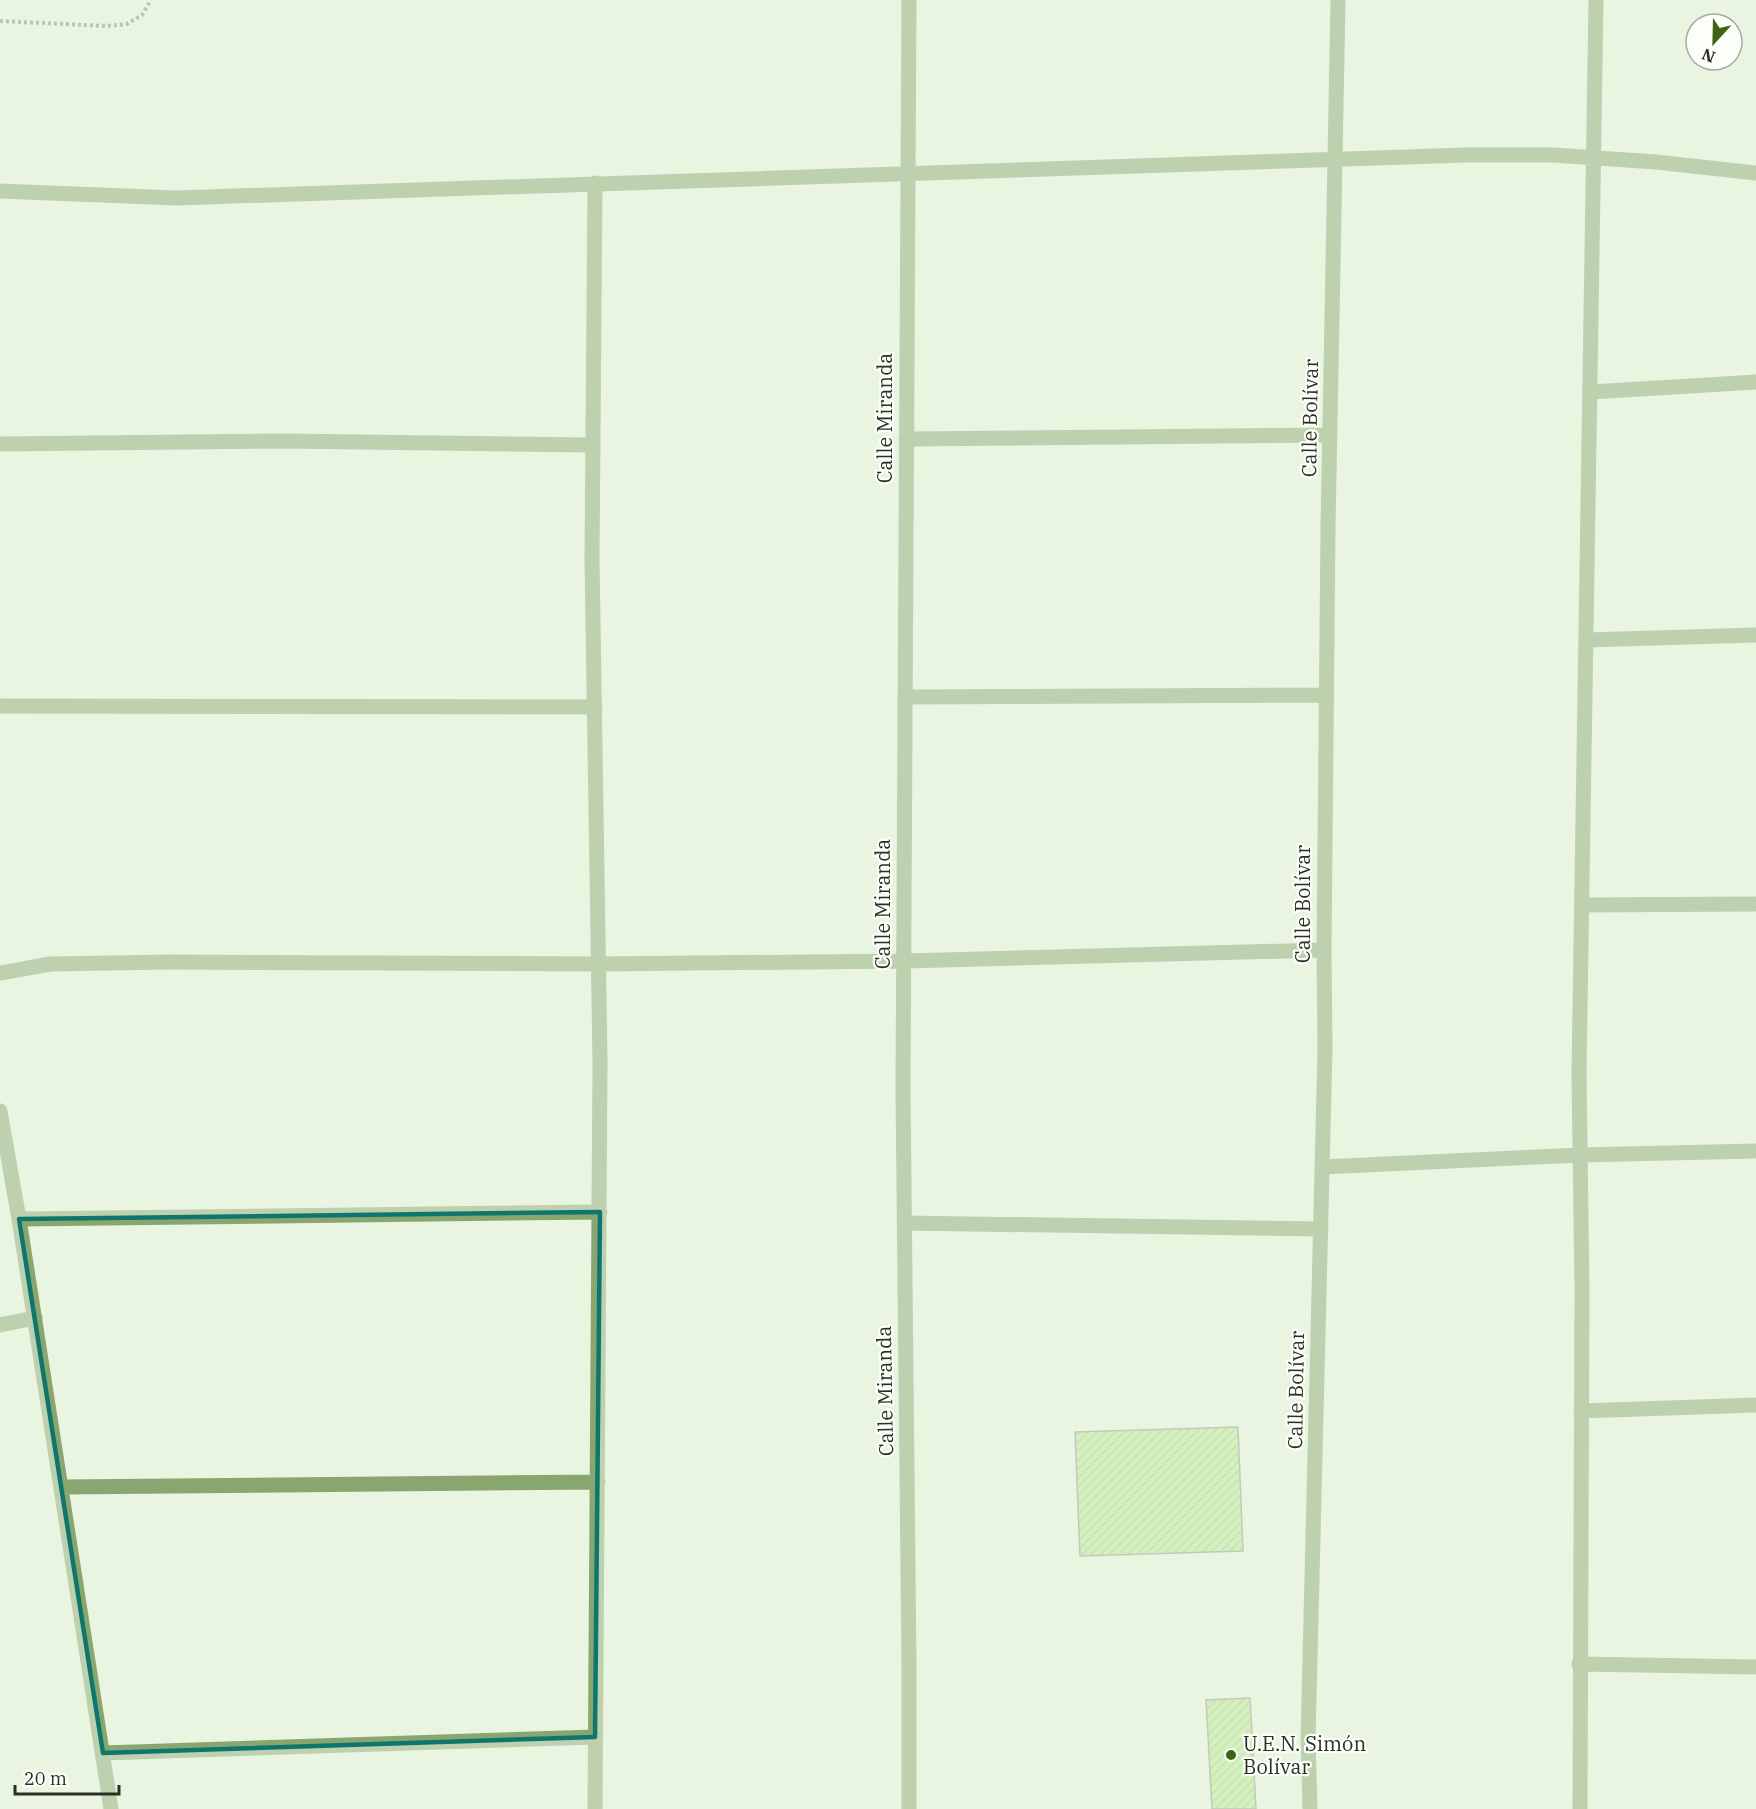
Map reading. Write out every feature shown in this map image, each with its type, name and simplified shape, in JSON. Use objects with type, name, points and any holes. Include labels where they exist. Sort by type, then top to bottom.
[{"type":"street","name":"Calle Miranda","points":[[909,0],[904,961],[909,1809]]},
{"type":"street","name":"Calle Bolívar","points":[[1310,1809],[1308,1740],[1325,1049],[1324,950],[1330,435],[1338,0]]},
{"type":"street","points":[[1580,1809],[1582,905],[1596,0]]},
{"type":"street","points":[[0,191],[176,198],[1466,155],[1553,155],[1656,162],[1756,173]]},
{"type":"street","points":[[595,183],[592,559],[600,1063],[595,1809]]},
{"type":"street","points":[[1591,392],[1756,382]]},
{"type":"street","points":[[906,439],[1330,435]]},
{"type":"street","points":[[0,444],[285,441],[593,445]]},
{"type":"street","points":[[1586,640],[1756,635]]},
{"type":"street","points":[[905,697],[1327,696]]},
{"type":"street","points":[[0,706],[595,708]]},
{"type":"street","points":[[1582,905],[1756,904]]},
{"type":"street","points":[[0,973],[50,964],[169,962],[598,964],[904,961],[1324,950]]},
{"type":"street","points":[[0,1111],[35,1318],[111,1809]]},
{"type":"street","points":[[1322,1167],[1580,1155],[1756,1151]]},
{"type":"street","points":[[19,1219],[600,1212]]},
{"type":"street","points":[[904,1223],[1321,1229]]},
{"type":"street","points":[[0,1325],[35,1318]]},
{"type":"street","points":[[1581,1411],[1756,1405]]},
{"type":"street","points":[[61,1487],[598,1482]]},
{"type":"street","points":[[1579,1664],[1756,1668]]},
{"type":"street","points":[[103,1753],[595,1737]]},
{"type":"path","points":[[0,21],[106,26],[127,24],[142,15],[151,0]]},
{"type":"highlighted area","points":[[600,1212],[595,1737],[103,1753],[19,1219]]},
{"type":"building","points":[[1238,1427],[1243,1551],[1080,1556],[1075,1432]]},
{"type":"building","name":"U.E.N. Simón Bolívar","points":[[1250,1698],[1256,1809],[1212,1809],[1206,1700]]},
{"type":"place","name":"U.E.N. Simón Bolívar","points":[[1231,1755]]}]
